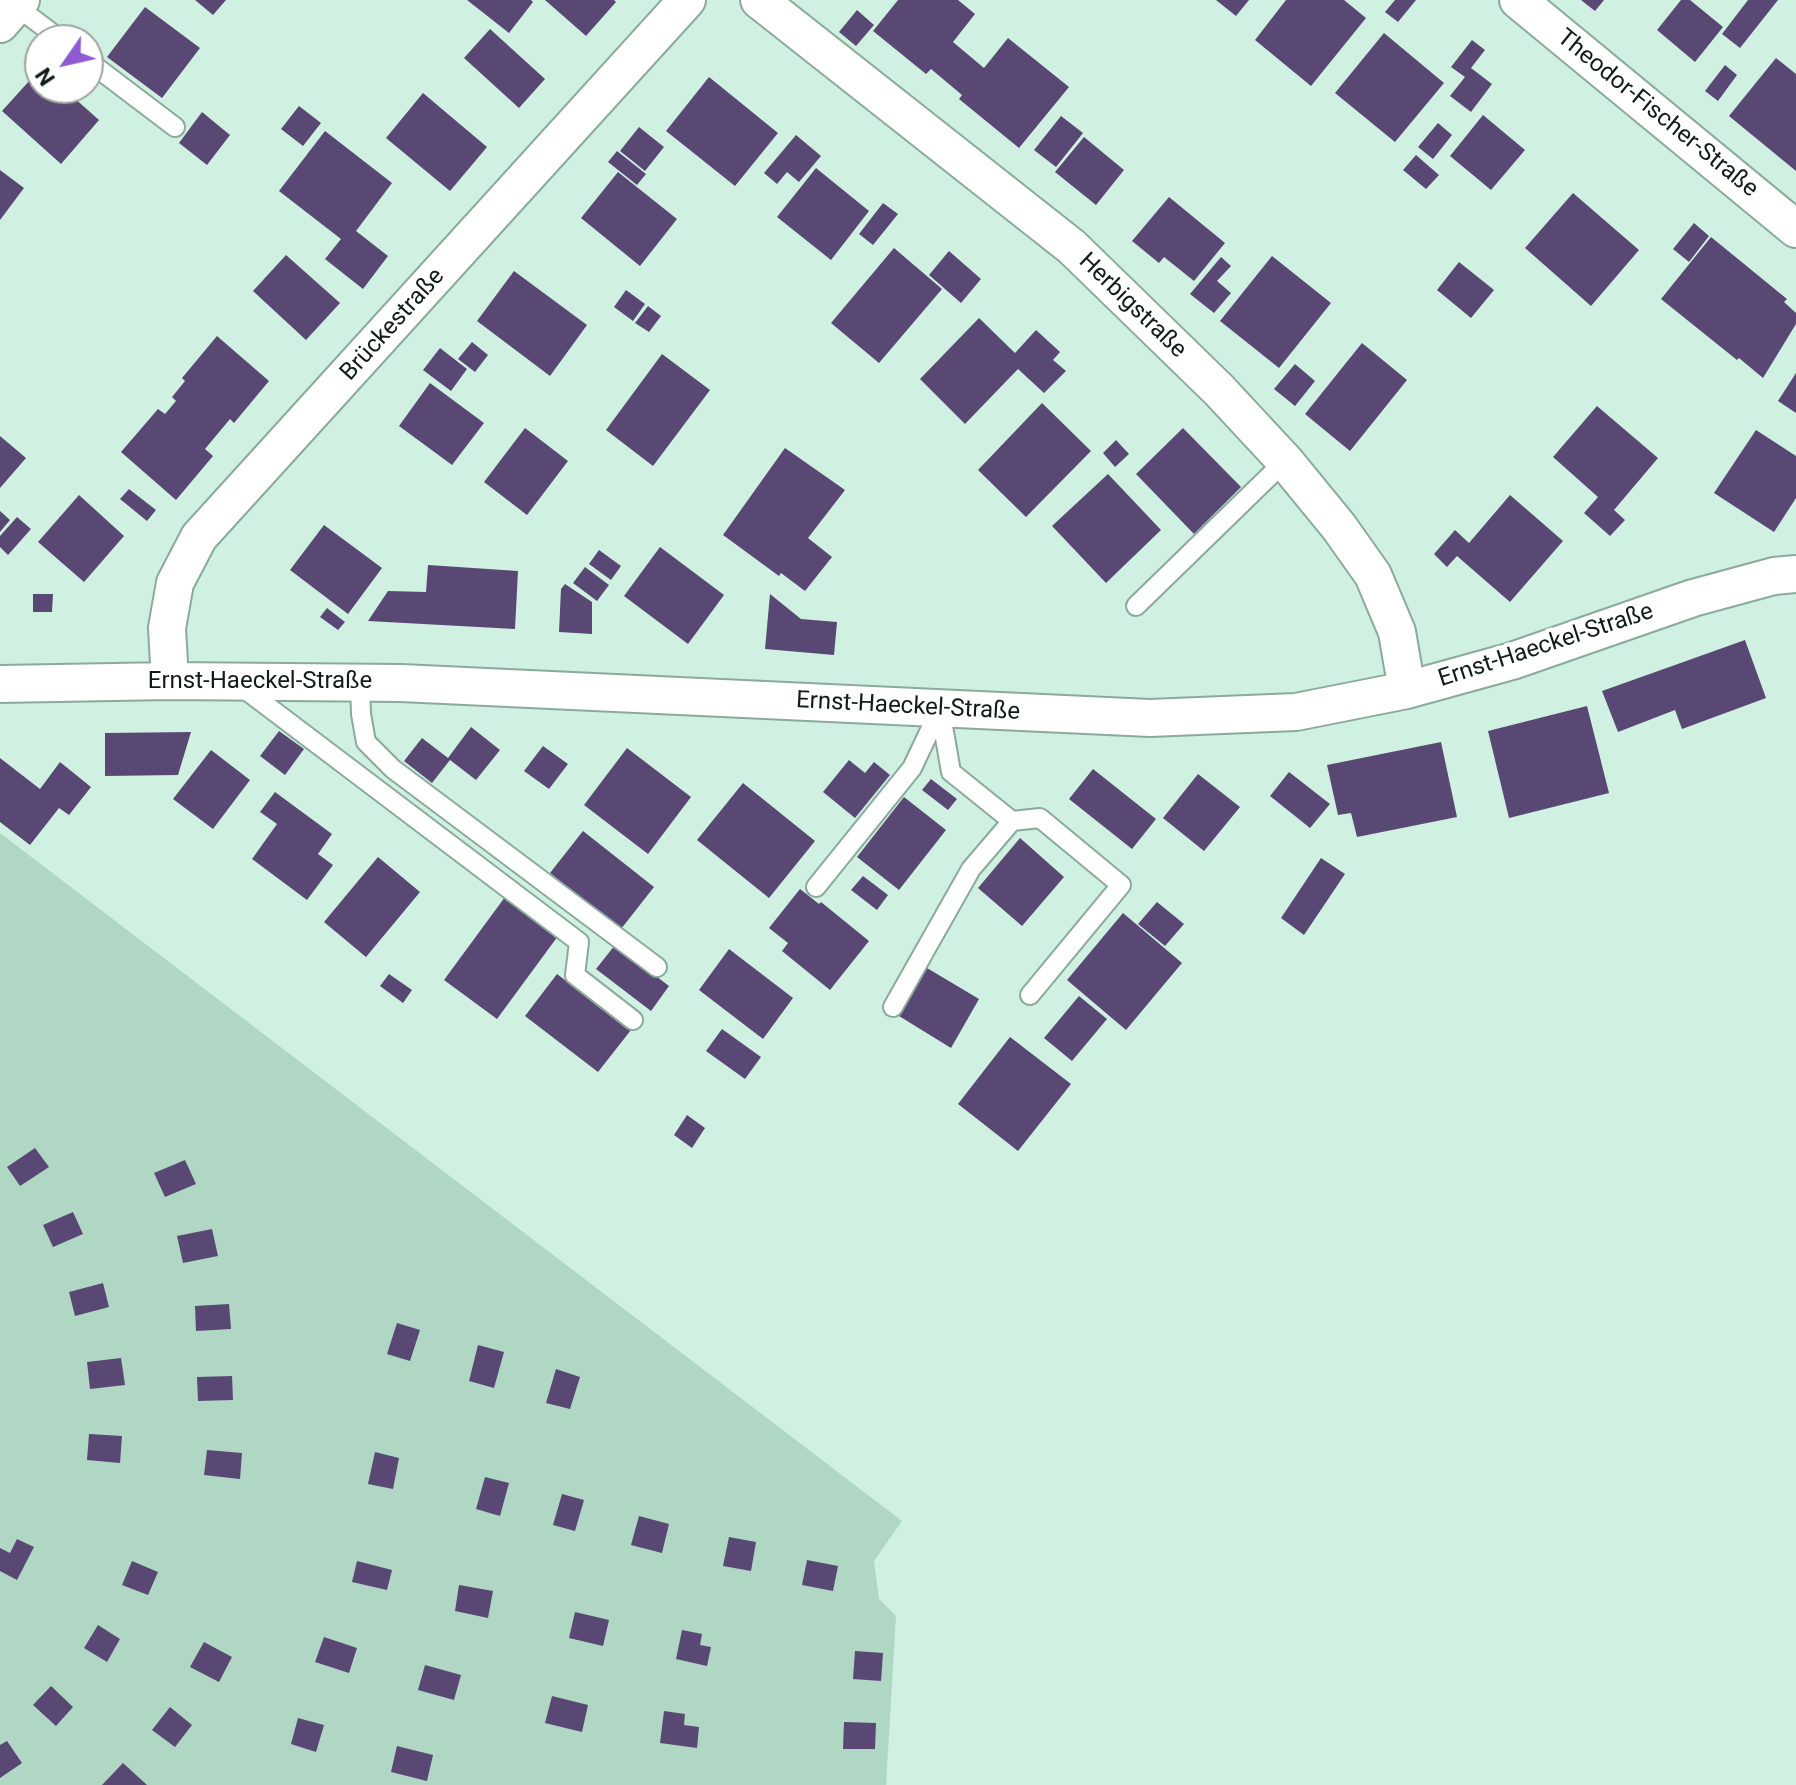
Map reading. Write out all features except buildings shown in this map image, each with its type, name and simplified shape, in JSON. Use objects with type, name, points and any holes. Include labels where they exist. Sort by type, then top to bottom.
[{"type":"street","name":"Brückestraße","points":[[170,681],[167,628],[175,583],[199,537],[687,0]]},
{"type":"street","name":"Herbigstraße","points":[[759,0],[1072,247],[1219,390],[1285,461],[1339,527],[1373,575],[1397,632],[1407,690]]},
{"type":"street","name":"Theodor-Fischer-Straße","points":[[1518,0],[1796,229]]},
{"type":"street","name":"Ernst-Haeckel-Straße","points":[[0,684],[170,681],[401,683],[1150,718],[1296,712],[1407,690],[1512,661],[1693,598],[1774,576],[1796,574]]},
{"type":"lane","points":[[12,10],[35,24]]},
{"type":"lane","points":[[104,73],[175,127]]},
{"type":"lane","points":[[1136,606],[1285,461]]},
{"type":"lane","points":[[236,682],[579,942],[575,975],[633,1020]]},
{"type":"lane","points":[[360,683],[366,742],[393,769],[657,967]]},
{"type":"lane","points":[[940,709],[951,772],[1012,821]]},
{"type":"lane","points":[[816,887],[912,768],[940,709]]},
{"type":"lane","points":[[893,1007],[971,869],[1012,821],[1040,818],[1121,885],[1030,995]]},
{"type":"green space","points":[[0,833],[902,1521],[874,1561],[879,1599],[896,1616],[886,1785],[0,1785]]}]
